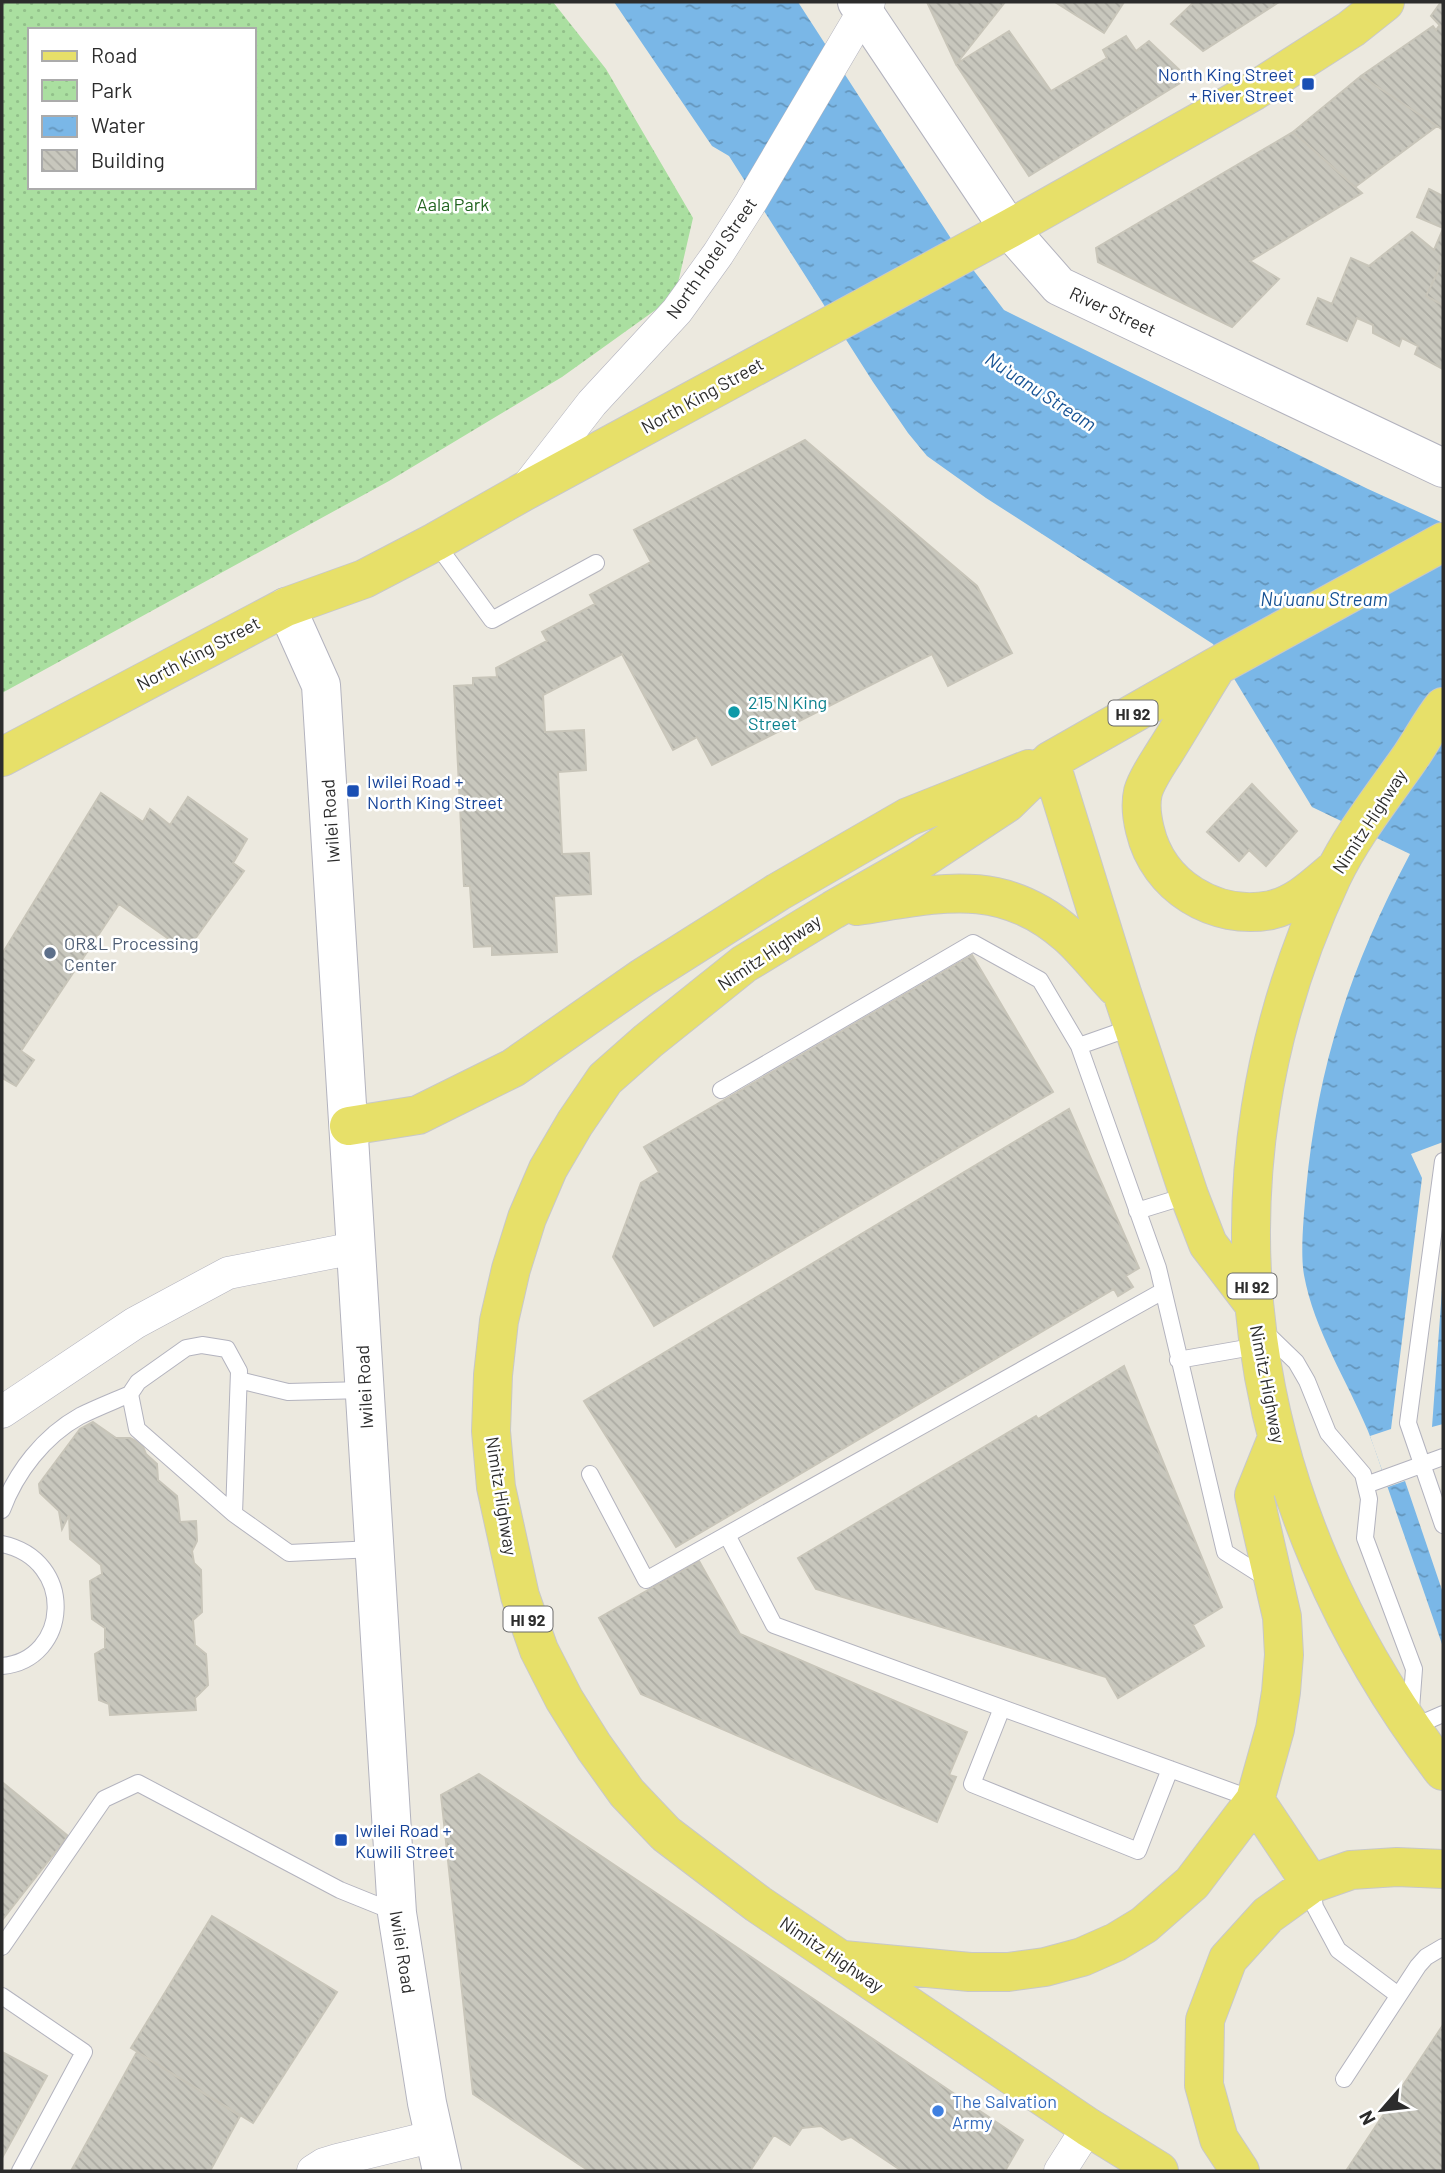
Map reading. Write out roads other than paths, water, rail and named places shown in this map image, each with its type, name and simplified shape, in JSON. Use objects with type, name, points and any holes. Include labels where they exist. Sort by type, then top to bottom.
[{"type":"main road","name":"North King Street","points":[[2,757],[286,607],[364,579],[435,542],[1009,229],[1254,91],[1351,29],[1385,2]]},
{"type":"main road","name":"Nimitz Highway","points":[[1159,2171],[1088,2127],[758,1904],[666,1834],[627,1793],[594,1747],[539,1650],[520,1596],[496,1487],[491,1431],[492,1375],[499,1321],[511,1269],[527,1219],[544,1179],[575,1123],[606,1079],[648,1041],[744,964],[833,909],[919,861],[1007,803],[1050,761],[1443,542]]},
{"type":"main road","points":[[1217,666],[1143,791],[1143,820],[1153,853],[1165,872],[1196,899],[1215,907],[1236,910],[1269,910],[1287,905],[1302,897],[1338,867]]},
{"type":"main road","name":"Nimitz Highway","points":[[1443,707],[1359,830],[1338,867],[1307,937],[1269,1066],[1252,1188],[1251,1246],[1255,1324],[1277,1438],[1296,1503],[1321,1567],[1359,1645],[1427,1721],[1443,1771]]},
{"type":"main road","points":[[349,1126],[418,1115],[513,1068],[664,963],[778,892],[908,817],[1050,761],[1189,1195],[1208,1244],[1255,1324]]},
{"type":"main road","points":[[833,909],[953,892],[1002,898],[1048,919],[1069,936],[1128,1010]]},
{"type":"main road","points":[[841,1960],[970,1972],[1008,1972],[1045,1967],[1082,1957],[1116,1942],[1144,1925],[1192,1883],[1255,1800],[1275,1729],[1282,1692],[1282,1617],[1254,1495],[1277,1438]]},
{"type":"main road","points":[[1255,1800],[1311,1884]]},
{"type":"main road","points":[[1240,2171],[1219,2139],[1204,2085],[1205,2020],[1228,1959],[1268,1915],[1311,1884],[1351,1870],[1397,1867],[1443,1869]]},
{"type":"street","name":"River Street","points":[[863,5],[1009,229],[1059,286],[1443,468]]},
{"type":"street","name":"North Hotel Street","points":[[523,492],[592,403],[677,311],[718,254],[840,52],[863,5]]},
{"type":"street","name":"Iwilei Road","points":[[286,607],[321,685],[397,1913],[438,2154]]},
{"type":"street","points":[[2,1412],[135,1323],[228,1273],[355,1248]]},
{"type":"street","points":[[1060,2171],[1088,2127]]},
{"type":"street","points":[[313,2171],[337,2160],[438,2154]]},
{"type":"lane","points":[[435,542],[492,620],[596,563]]},
{"type":"lane","points":[[720,1090],[973,943],[1040,980],[1079,1046],[1158,1268],[1225,1552],[1274,1583]]},
{"type":"lane","points":[[1079,1046],[1128,1010]]},
{"type":"lane","points":[[1443,1161],[1408,1423],[1443,1525]]},
{"type":"lane","points":[[1137,1211],[1189,1195]]},
{"type":"lane","points":[[590,1474],[646,1580],[1163,1291]]},
{"type":"lane","points":[[1178,1360],[1255,1324],[1296,1362],[1307,1381],[1328,1433],[1357,1466],[1366,1485],[1369,1499],[1365,1538],[1413,1669],[1410,1694],[1427,1721]]},
{"type":"lane","points":[[2,1510],[18,1475],[49,1439],[79,1417],[130,1394],[138,1382],[186,1348],[202,1345],[228,1349],[239,1371],[234,1514]]},
{"type":"lane","points":[[239,1380],[288,1392],[364,1390]]},
{"type":"lane","points":[[130,1394],[137,1430],[234,1514],[289,1553],[374,1549]]},
{"type":"lane","points":[[1366,1485],[1443,1457]]},
{"type":"lane","points":[[727,1535],[774,1625],[1255,1800]]},
{"type":"lane","points":[[2,1544],[34,1557],[47,1572],[54,1590],[56,1609],[52,1628],[42,1645],[27,1657],[10,1665],[2,1665]]},
{"type":"lane","points":[[1002,1708],[971,1784],[1138,1851],[1170,1769]]},
{"type":"lane","points":[[2,1947],[104,1799],[138,1783],[341,1890],[397,1913]]},
{"type":"lane","points":[[1311,1884],[1315,1907],[1338,1951],[1398,1996]]},
{"type":"lane","points":[[1343,2079],[1426,1957],[1443,1947]]},
{"type":"lane","points":[[2,1996],[84,2052],[20,2171]]},
{"type":"water","name":"Nu'uanu Stream","points":[[614,2],[798,2],[961,254],[1004,310],[1368,489],[1443,523],[1443,1647],[1371,1439],[1315,1315],[1304,1275],[1302,1255],[1311,1144],[1340,1016],[1371,936],[1410,854],[1312,807],[1213,644],[986,498],[927,456],[873,382],[729,156],[712,146]]},
{"type":"place","name":"North King Street + River Street","points":[[1308,84]]},
{"type":"place","name":"215 N King Street","points":[[734,712]]},
{"type":"place","name":"Iwilei Road + North King Street","points":[[353,791]]},
{"type":"place","name":"OR&L Processing Center","points":[[50,953]]},
{"type":"place","name":"Iwilei Road + Kuwili Street","points":[[341,1840]]},
{"type":"place","name":"The Salvation Army","points":[[938,2111]]},
{"type":"park label","name":"Aala Park","points":[[453,204]]},
{"type":"water label","name":"Nuʻuanu Stream","points":[[1041,391]]}]
